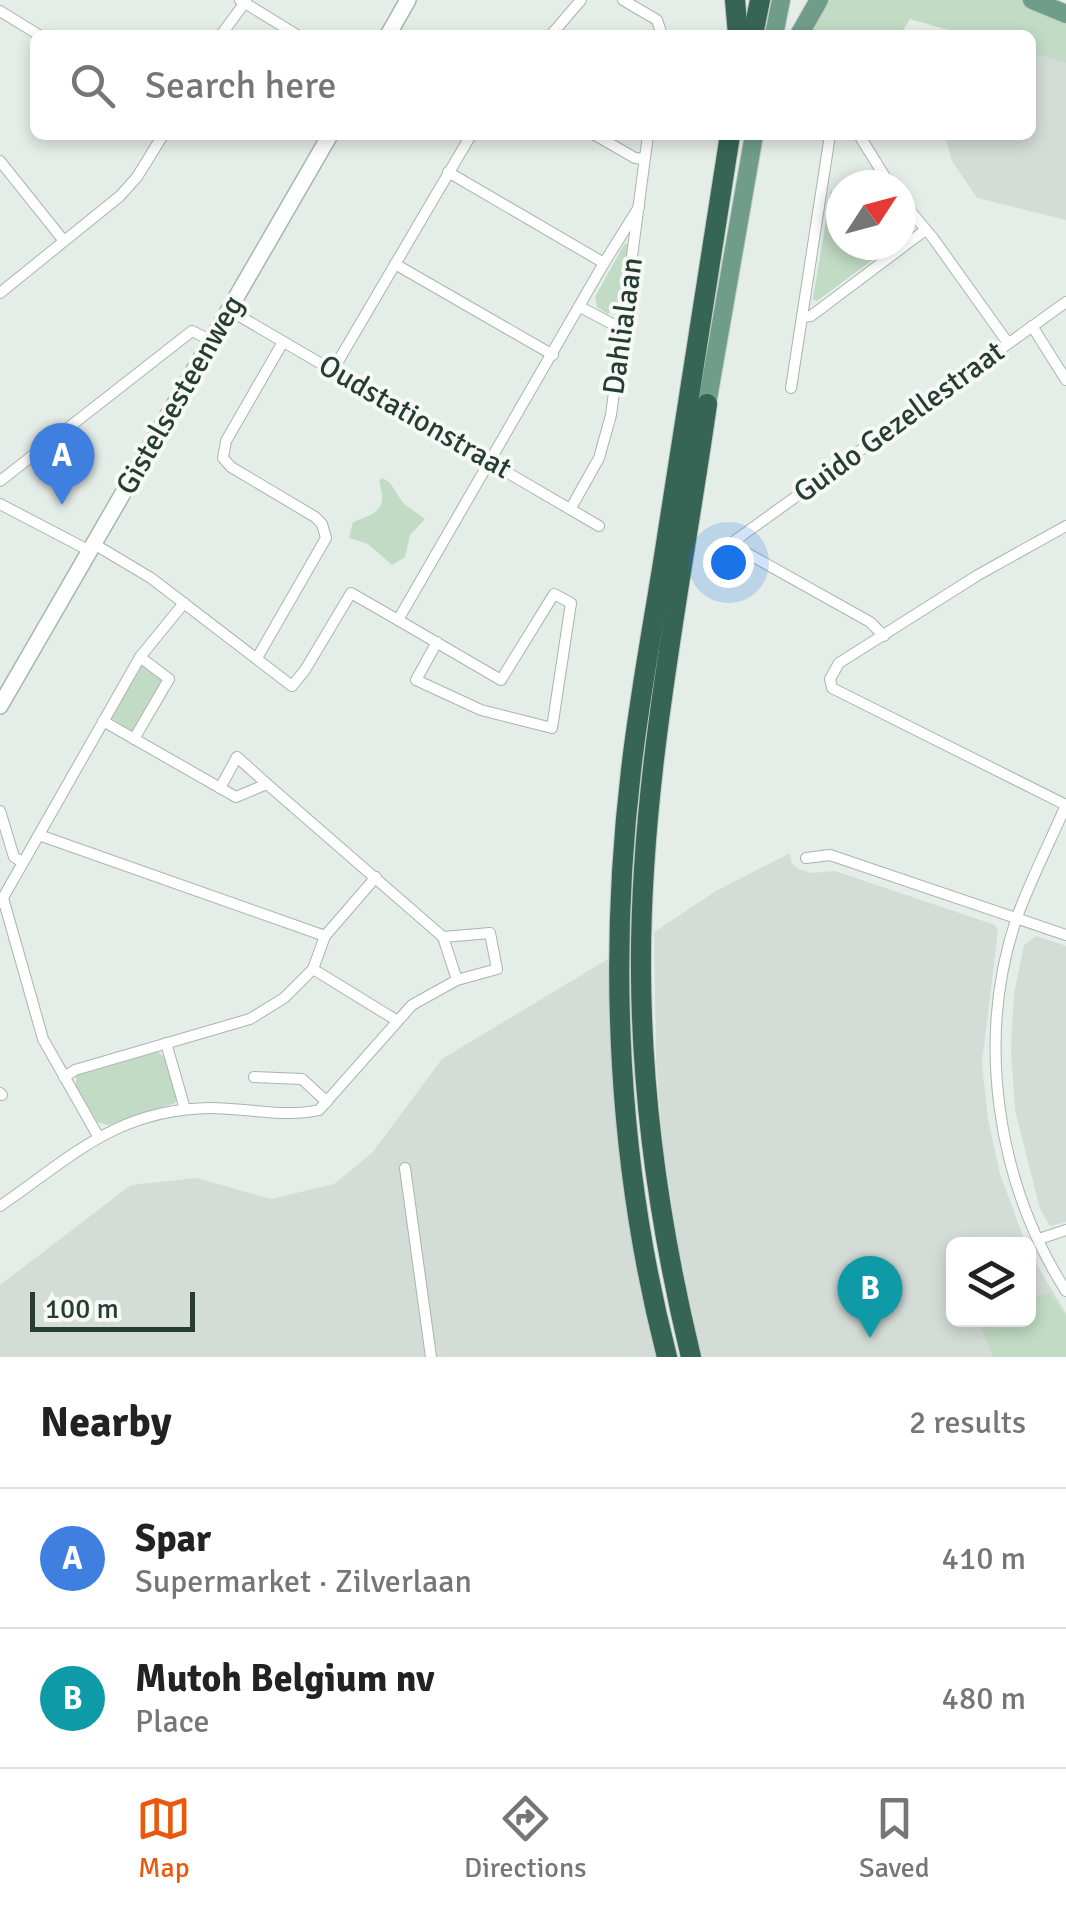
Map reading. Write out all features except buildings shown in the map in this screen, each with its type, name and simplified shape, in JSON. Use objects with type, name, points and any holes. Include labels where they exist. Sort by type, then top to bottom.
[{"type":"highway","points":[[735,0],[738,30]]},
{"type":"highway","points":[[753,30],[760,0]]},
{"type":"highway","points":[[667,1357],[633,1183],[622,1063],[620,910],[631,771],[729,140]]},
{"type":"highway","points":[[691,1357],[657,1179],[644,1050],[641,960],[654,772],[707,404]]},
{"type":"main road","points":[[391,30],[408,0]]},
{"type":"main road","points":[[775,30],[782,0]]},
{"type":"main road","points":[[802,30],[819,0]]},
{"type":"main road","points":[[1032,0],[1066,14]]},
{"type":"main road","points":[[1046,0],[1066,14]]},
{"type":"main road","name":"Gistelsesteenweg","points":[[0,706],[327,140]]},
{"type":"main road","points":[[707,404],[753,140]]},
{"type":"street","points":[[555,30],[581,0]]},
{"type":"street","points":[[624,0],[656,20],[660,30]]},
{"type":"street","points":[[224,30],[244,1],[289,30]]},
{"type":"street","points":[[0,11],[31,30]]},
{"type":"street","points":[[0,293],[137,178],[161,140]]},
{"type":"street","points":[[334,370],[468,140]]},
{"type":"street","points":[[604,140],[644,159]]},
{"type":"street","name":"Dahlialaan","points":[[570,508],[606,440],[647,140]]},
{"type":"street","points":[[791,388],[829,140]]},
{"type":"street","points":[[862,140],[881,170]]},
{"type":"street","points":[[0,161],[64,241]]},
{"type":"street","points":[[448,172],[604,262]]},
{"type":"street","points":[[398,620],[639,208]]},
{"type":"street","points":[[916,220],[933,238],[1008,344]]},
{"type":"street","points":[[803,317],[826,305],[924,231]]},
{"type":"street","points":[[395,264],[552,354]]},
{"type":"street","name":"Guido Gezellestraat","points":[[884,636],[870,622],[732,542],[1066,302]]},
{"type":"street","points":[[580,307],[622,330]]},
{"type":"street","name":"Oudstationstraat","points":[[230,310],[599,526]]},
{"type":"street","points":[[1032,326],[1066,380]]},
{"type":"street","points":[[0,481],[192,331],[212,341]]},
{"type":"street","points":[[256,658],[326,538],[315,517],[231,467],[223,458],[226,441],[284,342]]},
{"type":"street","points":[[0,504],[151,578],[292,686],[351,593],[437,642],[501,680],[554,594],[571,603],[552,728],[480,710],[416,680],[437,642]]},
{"type":"street","points":[[1066,526],[839,663],[830,679],[832,688],[1066,805],[1017,918],[1000,986],[996,1066],[1004,1142],[1019,1196],[1066,1290]]},
{"type":"street","points":[[98,1136],[43,1039],[1,901],[140,656],[184,603]]},
{"type":"street","points":[[134,740],[169,679],[140,656]]},
{"type":"street","points":[[103,720],[236,797],[267,784]]},
{"type":"street","points":[[220,788],[237,758],[443,937],[457,980]]},
{"type":"street","points":[[0,811],[14,857],[22,862]]},
{"type":"street","points":[[38,836],[325,936]]},
{"type":"street","points":[[806,858],[830,855],[1066,935]]},
{"type":"street","points":[[64,1077],[74,1070],[250,1019],[284,998],[314,969],[325,936],[376,877]]},
{"type":"street","points":[[0,1206],[98,1136],[145,1116],[213,1108],[302,1114],[318,1110],[396,1020],[434,990],[497,969],[490,933],[443,937]]},
{"type":"street","points":[[314,969],[396,1020]]},
{"type":"street","points":[[166,1043],[185,1109]]},
{"type":"street","points":[[254,1077],[302,1079],[327,1102]]},
{"type":"street","points":[[405,1168],[432,1357]]},
{"type":"street","points":[[1039,1240],[1066,1230]]},
{"type":"shaded area","points":[[1036,54],[1066,63],[1066,220],[977,198],[952,161],[946,140],[1036,140]]},
{"type":"shaded area","points":[[790,853],[791,862],[798,869],[812,873],[835,871],[995,925],[998,931],[982,1063],[988,1119],[1000,1174],[1023,1237],[946,1237],[946,1327],[1036,1327],[1036,1264],[1066,1313],[1066,1357],[701,1357],[663,1145],[656,1062],[654,932],[716,891]]},
{"type":"shaded area","points":[[1036,936],[1066,946],[1066,1222],[1050,1226],[1040,1209],[1015,1110],[1011,1050],[1014,994],[1024,945]]},
{"type":"shaded area","points":[[608,959],[617,1124],[629,1217],[657,1357],[0,1357],[0,1285],[131,1185],[196,1178],[271,1199],[334,1184],[372,1153],[442,1059]]},
{"type":"green space","points":[[825,0],[1027,0],[1066,23],[1066,63],[1036,54],[1036,30],[948,30],[910,19],[903,30],[808,30]]},
{"type":"green space","points":[[826,220],[826,260],[872,260],[817,301],[813,299]]},
{"type":"green space","points":[[625,243],[629,246],[621,303],[608,314],[597,307],[595,297]]},
{"type":"green space","points":[[382,478],[403,503],[425,519],[410,535],[405,557],[392,565],[368,544],[349,538],[353,522],[374,513],[381,504]]},
{"type":"green space","points":[[142,665],[162,681],[132,731],[111,718]]},
{"type":"green space","points":[[158,1052],[167,1059],[178,1097],[175,1103],[108,1125],[97,1122],[76,1086],[76,1076]]},
{"type":"green space","points":[[1050,1293],[1066,1316],[1066,1357],[993,1357],[981,1327],[1036,1327],[1036,1296]]},
{"type":"place","name":"Spar","points":[[62,505]]},
{"type":"place","name":"Mutoh Belgium nv","points":[[870,1338]]}]
